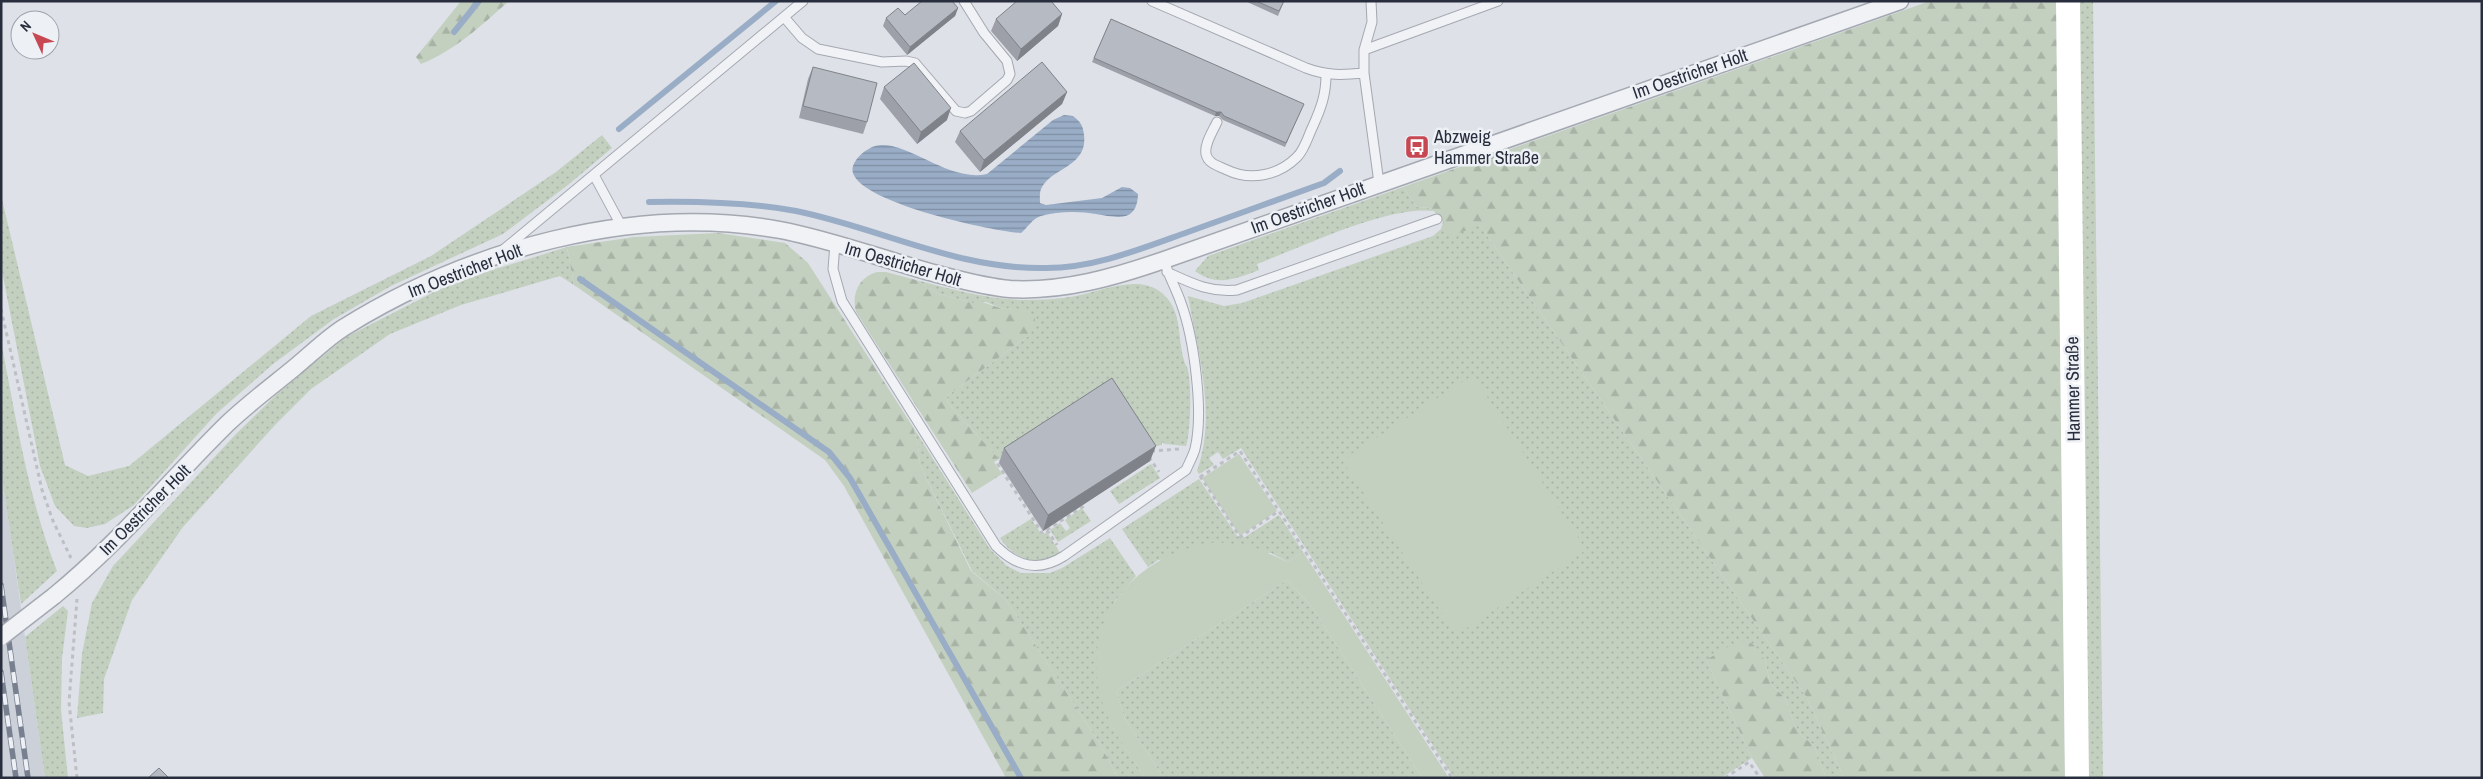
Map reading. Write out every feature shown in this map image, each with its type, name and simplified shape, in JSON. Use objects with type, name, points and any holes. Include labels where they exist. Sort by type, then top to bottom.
[{"type":"main road","name":"Hammer Straße","points":[[2068,1],[2077,778]]},
{"type":"street","name":"Im Oestricher Holt","points":[[1,637],[80,575],[146,512],[228,423],[340,330],[400,296],[498,254],[558,238],[622,227],[711,222],[748,225],[783,231],[965,281],[1010,289],[1086,282],[1166,266],[1379,183],[1900,1]]},
{"type":"lane","points":[[498,254],[803,1]]},
{"type":"lane","points":[[784,17],[802,38],[818,49],[882,62],[906,60],[915,63],[956,111],[965,113],[971,111],[1007,80],[1010,74],[1007,62],[984,33],[964,1]]},
{"type":"lane","points":[[1152,1],[1326,75],[1364,73]]},
{"type":"lane","points":[[1371,1],[1372,22],[1364,50],[1364,73],[1379,183]]},
{"type":"lane","points":[[1364,50],[1498,1]]},
{"type":"lane","points":[[1217,122],[1206,148],[1208,159],[1212,163],[1238,175],[1251,177],[1276,171],[1297,156],[1303,148],[1323,103],[1326,92],[1326,75]]},
{"type":"lane","points":[[594,175],[622,227]]},
{"type":"lane","points":[[1166,266],[1204,289],[1221,292],[1237,290],[1437,218]]},
{"type":"lane","points":[[835,244],[833,269],[842,301],[996,546],[1006,557],[1023,566],[1038,567],[1053,563],[1186,470],[1194,450],[1198,429],[1191,345],[1182,304],[1166,266]]},
{"type":"path","points":[[1,309],[42,490],[53,521],[80,575],[69,702],[77,778]]},
{"type":"path","points":[[1167,484],[1146,452],[1163,448],[1194,450]]},
{"type":"path","points":[[1186,470],[1196,479],[1240,451],[1452,778]]},
{"type":"path","points":[[1005,458],[997,463],[1042,532],[1084,506]]},
{"type":"path","points":[[1200,476],[1240,537],[1279,511]]},
{"type":"path","points":[[1725,778],[1749,762],[1760,778]]},
{"type":"shaded area","points":[[1,472],[11,538],[45,778],[1,778]]},
{"type":"green space","points":[[461,1],[509,1],[456,45],[421,64],[416,57]]},
{"type":"green space","points":[[1930,1],[2057,1],[2065,778],[1844,778],[1807,698],[1484,231],[1479,225],[1450,237],[1440,212],[1429,208],[1417,207],[1403,187]]},
{"type":"green space","points":[[2078,1],[2093,1],[2103,778],[2088,778]]},
{"type":"green space","points":[[602,135],[612,148],[568,185],[503,234],[391,286],[334,319],[273,364],[217,413],[134,505],[105,524],[87,528],[74,526],[55,506],[40,466],[1,266],[1,195],[65,465],[88,476],[129,466],[311,316],[431,256],[556,172]]},
{"type":"green space","points":[[1403,187],[1417,207],[1429,208],[1479,225],[1484,231],[1807,698],[1844,778],[1826,778],[1814,745],[1803,737],[1794,724],[1785,698],[1770,683],[1765,661],[1706,660],[1752,758],[1721,778],[1454,778],[1241,448],[1223,459],[1218,452],[1209,458],[1214,465],[1199,474],[1197,471],[1203,449],[1206,406],[1201,361],[1188,296],[1224,306],[1242,303],[1433,236],[1441,229],[1443,222],[1434,211],[1393,214],[1345,229],[1257,264],[1259,270],[1242,276],[1218,280],[1203,276],[1195,271],[1208,256]]},
{"type":"green space","points":[[718,233],[785,243],[808,263],[913,427],[918,445],[920,465],[971,571],[1006,600],[1100,744],[1118,778],[1006,778],[844,486],[825,460],[574,285],[567,247],[634,237]]},
{"type":"green space","points":[[567,247],[574,285],[560,276],[461,305],[390,334],[311,389],[276,424],[183,527],[132,600],[104,679],[103,713],[77,718],[82,654],[92,603],[113,566],[236,434],[278,393],[346,337],[436,291],[486,272]]},
{"type":"green space","points":[[877,272],[886,272],[916,280],[939,294],[973,303],[979,301],[1003,309],[1015,308],[1027,311],[1035,318],[1035,326],[1028,336],[947,396],[948,403],[999,459],[994,462],[1002,474],[972,493],[856,312],[855,299],[858,287],[865,278]]},
{"type":"green space","points":[[916,280],[982,296],[1023,300],[1070,297],[1121,285],[1143,285],[1154,288],[1163,294],[1174,309],[1184,361],[1189,374],[1190,418],[1186,446],[1162,442],[1162,445],[1147,448],[1108,389],[999,459],[948,403],[947,396],[1028,336],[1015,308],[1003,309],[986,302],[973,303],[939,294]]},
{"type":"green space","points":[[1,341],[30,486],[57,571],[21,604],[1,472]]},
{"type":"green space","points":[[1473,375],[1586,550],[1456,635],[1342,460]]},
{"type":"green space","points":[[913,427],[990,549],[1007,566],[1021,573],[1050,573],[1062,568],[1110,538],[1136,576],[1115,601],[1100,638],[1113,728],[1145,778],[1118,778],[1100,744],[1006,600],[972,571],[920,465],[918,445]]},
{"type":"green space","points":[[1239,454],[1277,511],[1240,536],[1202,478]]},
{"type":"green space","points":[[1151,464],[1160,478],[1119,504],[1110,491]]},
{"type":"green space","points":[[1199,479],[1237,536],[1245,537],[1279,515],[1303,552],[1288,562],[1271,553],[1158,560],[1148,567],[1122,529]]},
{"type":"green space","points":[[1082,508],[1091,521],[1058,542],[1050,530],[1060,523],[1066,531],[1070,528],[1065,520]]},
{"type":"green space","points":[[1031,519],[1042,535],[1047,532],[1060,553],[1044,560],[1027,559],[1019,556],[1005,545],[1000,538]]},
{"type":"green space","points":[[1217,542],[1254,547],[1288,562],[1303,552],[1449,778],[1422,778],[1312,607],[1287,580],[1116,691],[1125,719],[1164,778],[1145,778],[1116,733],[1103,705],[1097,675],[1098,646],[1106,620],[1119,596],[1138,576],[1161,560],[1187,548]]},
{"type":"green space","points":[[1287,580],[1312,607],[1422,778],[1164,778],[1125,719],[1116,691]]},
{"type":"green space","points":[[63,606],[68,611],[62,658],[61,710],[68,778],[45,778],[25,637]]},
{"type":"green space","points":[[1738,641],[1751,643],[1758,649],[1765,661],[1770,683],[1785,698],[1794,724],[1803,737],[1814,745],[1826,778],[1765,778],[1752,758],[1706,660]]},
{"type":"water","points":[[1064,115],[1073,116],[1081,124],[1084,145],[1081,154],[1075,160],[1053,175],[1042,187],[1040,203],[1046,205],[1102,198],[1122,187],[1130,188],[1138,194],[1137,204],[1130,214],[1118,217],[1083,212],[1047,214],[1038,217],[1021,233],[983,227],[924,212],[871,191],[856,179],[853,166],[859,157],[872,147],[887,145],[900,148],[957,172],[972,175],[987,174],[1053,120]]},
{"type":"building","points":[[922,1],[952,1],[958,8],[910,47],[886,18],[898,8],[905,15]]},
{"type":"building","points":[[1017,1],[1051,1],[1062,14],[1021,49],[996,19]]},
{"type":"building","points":[[1256,1],[1284,1],[1279,11]]},
{"type":"building","points":[[1111,19],[1304,104],[1286,143],[1224,116],[1221,112],[1216,112],[1094,58]]},
{"type":"building","points":[[1042,62],[1067,92],[984,160],[960,131]]},
{"type":"building","points":[[914,63],[951,108],[921,132],[884,87]]},
{"type":"building","points":[[813,67],[877,83],[867,122],[803,106]]},
{"type":"building","points":[[1112,378],[1156,446],[1048,515],[1004,448]]},
{"type":"building","points":[[159,768],[169,778],[148,778]]},
{"type":"waterway","points":[[454,32],[479,1]]},
{"type":"waterway","points":[[619,129],[776,1]]},
{"type":"waterway","points":[[649,202],[723,203],[796,211],[827,218],[950,255],[1013,267],[1046,268],[1083,265],[1118,256],[1324,183],[1340,171]]},
{"type":"waterway","points":[[580,279],[829,452],[850,478],[1021,778]]},
{"type":"railway","points":[[1,585],[28,778]]},
{"type":"railway","points":[[1,672],[16,778]]},
{"type":"place","name":"Abzweig Hammer Straße","points":[[1417,147]]}]
